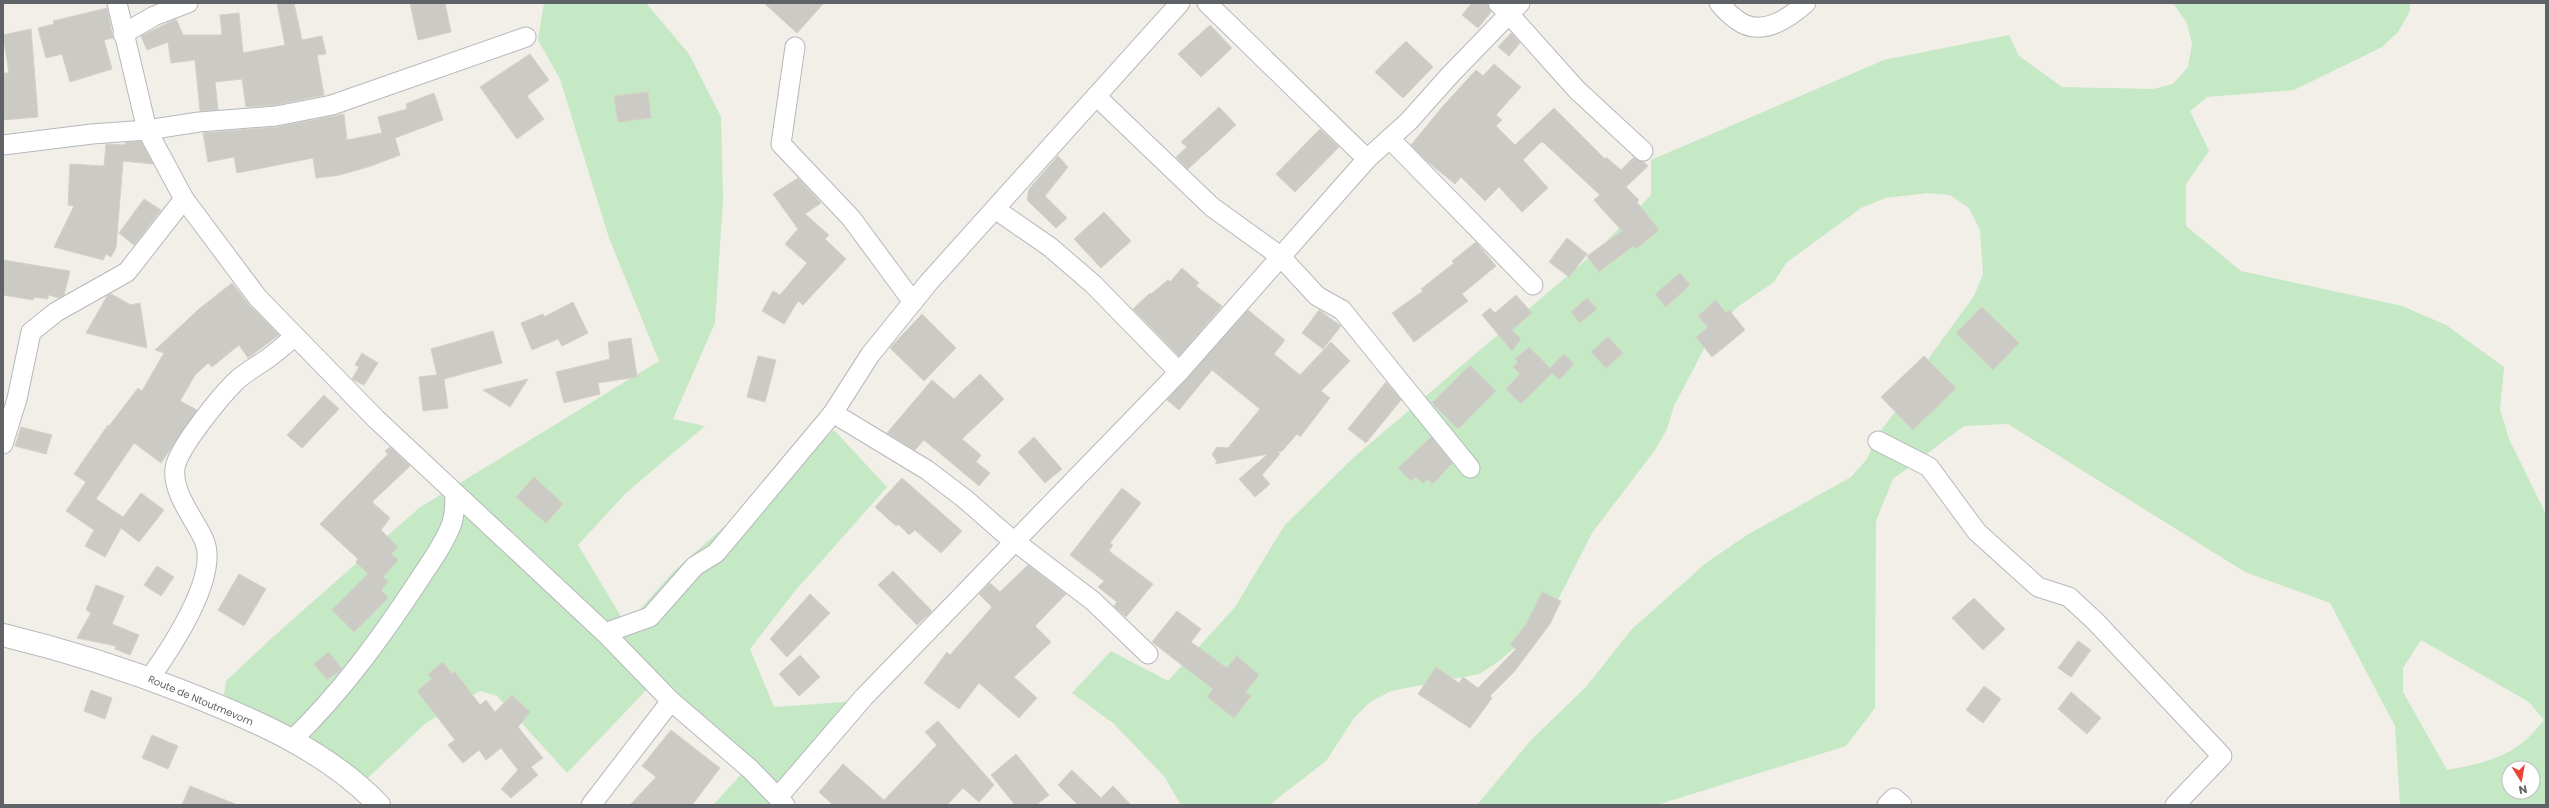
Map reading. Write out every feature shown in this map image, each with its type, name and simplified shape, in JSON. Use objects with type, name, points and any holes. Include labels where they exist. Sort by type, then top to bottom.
[{"type":"street","points":[[117,3],[123,34],[147,130],[184,199],[244,281],[295,336],[376,418],[605,633],[671,701],[782,801],[864,697],[1179,372],[1367,159],[1390,139],[1509,7],[1577,90],[1643,151]]},
{"type":"street","points":[[123,34],[154,16],[188,3]]},
{"type":"street","points":[[605,633],[650,617],[695,566],[716,553],[833,413],[870,354],[912,302],[1180,3]]},
{"type":"street","points":[[1208,3],[1367,159]]},
{"type":"street","points":[[1719,3],[1738,21],[1765,27],[1787,20],[1806,3]]},
{"type":"street","points":[[3,145],[92,134],[147,130],[199,122],[276,116],[332,105],[526,37]]},
{"type":"street","points":[[795,47],[780,144],[851,218],[912,302]]},
{"type":"street","points":[[1096,96],[1212,207],[1280,256],[1317,296],[1342,310],[1470,468]]},
{"type":"street","points":[[1390,139],[1533,285]]},
{"type":"street","points":[[3,444],[17,399],[31,332],[56,312],[127,272],[184,199]]},
{"type":"street","points":[[995,209],[1050,247],[1093,284],[1179,372]]},
{"type":"street","points":[[149,679],[173,645],[196,601],[207,562],[208,552],[204,541],[176,485],[175,467],[187,443],[236,381],[295,336]]},
{"type":"street","points":[[833,413],[927,470],[1015,541],[1093,601],[1148,654]]},
{"type":"street","points":[[1878,441],[1929,467],[1977,532],[2038,587],[2069,596],[2095,621],[2222,756],[2175,805]]},
{"type":"street","points":[[292,740],[333,697],[396,615],[441,547],[452,523],[455,509],[455,493]]},
{"type":"street","name":"Route de Ntoutmevom","points":[[3,635],[61,649],[149,679],[217,705],[292,740],[324,758],[379,805]]},
{"type":"street","points":[[591,805],[671,701]]},
{"type":"street","points":[[1887,805],[1894,798],[1902,805]]},
{"type":"green space","points":[[544,3],[646,3],[689,54],[721,117],[723,200],[715,323],[673,419],[705,426],[626,493],[578,545],[626,625],[674,571],[834,430],[887,487],[795,591],[750,649],[774,707],[872,700],[782,797],[790,805],[713,805],[748,767],[654,682],[567,773],[497,696],[480,691],[426,723],[357,788],[222,709],[226,681],[274,636],[419,508],[659,361],[609,238],[560,79],[538,40]]},
{"type":"green space","points":[[2173,3],[2410,3],[2410,11],[2398,32],[2382,47],[2294,90],[2207,97],[2190,111],[2209,151],[2186,184],[2186,226],[2241,271],[2402,306],[2446,325],[2504,367],[2500,409],[2509,439],[2546,514],[2546,805],[2400,805],[2395,726],[2330,603],[2245,572],[2008,424],[1964,426],[1893,479],[1876,521],[1875,708],[1846,746],[1657,805],[1477,805],[1532,739],[1586,687],[1631,630],[1706,563],[1747,535],[1851,477],[1867,459],[1876,437],[1907,396],[1931,355],[1974,296],[1983,274],[1980,230],[1969,208],[1950,195],[1928,193],[1885,198],[1861,208],[1786,263],[1774,282],[1736,308],[1707,343],[1674,406],[1667,429],[1655,450],[1592,533],[1560,596],[1533,632],[1498,662],[1479,674],[1391,691],[1370,702],[1354,718],[1326,761],[1269,805],[1181,805],[1164,776],[1113,723],[1072,693],[1111,651],[1168,681],[1235,607],[1284,526],[1353,458],[1599,249],[1651,195],[1651,160],[1884,60],[2009,35],[2019,56],[2062,87],[2153,89],[2173,84],[2188,67],[2192,44],[2187,23]],"holes":[[[2421,640],[2529,702],[2544,720],[2524,742],[2502,756],[2476,764],[2447,770],[2403,692],[2403,668]]]},
{"type":"building","points":[[277,3],[294,3],[302,40],[322,36],[326,54],[317,55],[324,95],[275,105],[246,107],[242,79],[215,82],[218,110],[200,111],[195,60],[171,63],[168,42],[147,50],[141,36],[176,19],[183,35],[222,35],[220,15],[239,13],[243,53],[285,45]]},
{"type":"building","points":[[410,3],[445,3],[451,32],[418,40]]},
{"type":"building","points":[[764,3],[824,3],[797,33]]},
{"type":"building","points":[[1472,3],[1487,3],[1491,12],[1478,28],[1462,15]]},
{"type":"building","points":[[107,8],[113,38],[104,40],[112,69],[70,82],[62,54],[46,58],[38,28],[54,24],[53,21]]},
{"type":"building","points":[[1210,25],[1232,48],[1201,77],[1178,54]]},
{"type":"building","points":[[31,29],[38,117],[3,120],[3,73],[9,73],[3,35]]},
{"type":"building","points":[[1511,33],[1520,43],[1509,56],[1498,47]]},
{"type":"building","points":[[1406,41],[1433,67],[1403,98],[1375,72]]},
{"type":"building","points":[[530,54],[549,80],[527,96],[544,119],[517,139],[480,87]]},
{"type":"building","points":[[1494,64],[1521,87],[1496,115],[1502,120],[1496,126],[1515,145],[1554,108],[1605,159],[1606,157],[1621,170],[1634,157],[1644,162],[1648,166],[1626,187],[1639,200],[1637,202],[1659,230],[1636,249],[1633,246],[1599,272],[1587,256],[1622,231],[1594,200],[1600,195],[1544,143],[1541,142],[1523,160],[1548,188],[1522,212],[1499,187],[1485,201],[1461,177],[1455,184],[1428,162],[1411,145],[1443,106],[1476,70],[1483,76]]},
{"type":"building","points":[[648,92],[651,118],[618,122],[614,96]]},
{"type":"building","points":[[434,93],[443,120],[395,138],[400,155],[371,166],[340,175],[316,178],[313,158],[237,173],[234,157],[208,162],[203,133],[277,127],[344,114],[347,140],[382,133],[378,117],[407,109],[406,104]]},
{"type":"building","points":[[1219,107],[1236,125],[1188,169],[1176,157],[1187,147],[1181,142]]},
{"type":"building","points":[[1320,129],[1339,147],[1295,192],[1276,174]]},
{"type":"building","points":[[141,141],[153,164],[123,161],[116,248],[111,257],[106,254],[103,260],[54,247],[74,206],[68,205],[70,164],[104,166],[106,144],[125,145],[125,143]]},
{"type":"building","points":[[1058,156],[1068,167],[1045,196],[1067,218],[1056,228],[1027,200],[1029,189]]},
{"type":"building","points":[[798,178],[821,203],[805,214],[829,235],[825,239],[846,259],[803,305],[798,301],[784,324],[762,311],[773,291],[780,295],[807,263],[785,244],[798,229],[773,194]]},
{"type":"building","points":[[144,199],[161,210],[134,245],[119,233]]},
{"type":"building","points":[[1104,212],[1131,241],[1101,268],[1074,239]]},
{"type":"building","points":[[1567,238],[1587,254],[1569,277],[1549,262]]},
{"type":"building","points":[[1476,242],[1496,266],[1462,294],[1468,301],[1414,342],[1392,313],[1423,291],[1421,289],[1454,263],[1452,261]]},
{"type":"building","points":[[3,260],[70,271],[64,295],[59,298],[48,295],[48,299],[34,297],[33,300],[3,295]]},
{"type":"building","points":[[1182,268],[1199,283],[1196,286],[1222,306],[1179,356],[1133,309],[1150,293],[1151,294],[1168,280],[1170,282]]},
{"type":"building","points":[[1680,273],[1690,285],[1666,307],[1655,294]]},
{"type":"building","points":[[232,283],[250,306],[279,335],[248,358],[239,345],[212,367],[208,363],[195,375],[180,401],[197,410],[161,463],[134,443],[96,499],[123,517],[141,493],[164,510],[139,542],[121,528],[105,557],[85,546],[94,530],[66,511],[86,482],[74,474],[108,425],[109,426],[138,388],[142,391],[164,353],[155,350],[199,309]]},
{"type":"building","points":[[111,294],[131,305],[140,303],[147,348],[86,333],[107,296]]},
{"type":"building","points":[[1516,295],[1532,313],[1512,330],[1521,339],[1512,351],[1482,315],[1490,308],[1495,313]]},
{"type":"building","points":[[1587,298],[1597,309],[1580,323],[1571,312]]},
{"type":"building","points":[[1716,300],[1726,313],[1729,310],[1745,330],[1712,357],[1696,337],[1708,327],[1698,316]]},
{"type":"building","points":[[573,302],[588,333],[562,346],[558,339],[532,350],[521,323],[543,314],[544,317]]},
{"type":"building","points":[[1982,307],[2019,343],[1993,370],[1956,333]]},
{"type":"building","points":[[1248,310],[1285,340],[1274,354],[1300,375],[1331,342],[1350,361],[1321,391],[1330,398],[1300,437],[1297,434],[1282,451],[1278,452],[1280,454],[1262,475],[1270,484],[1255,497],[1239,479],[1268,454],[1215,464],[1217,462],[1212,454],[1217,447],[1228,448],[1260,409],[1212,370],[1179,410],[1167,400]]},
{"type":"building","points":[[1319,310],[1341,326],[1323,349],[1302,333]]},
{"type":"building","points":[[922,314],[956,348],[924,381],[890,348]]},
{"type":"building","points":[[493,331],[502,363],[444,379],[448,408],[423,411],[419,377],[437,375],[431,349]]},
{"type":"building","points":[[1608,337],[1623,353],[1606,368],[1591,352]]},
{"type":"building","points":[[631,338],[637,377],[598,383],[600,394],[564,403],[556,372],[610,359],[608,342]]},
{"type":"building","points":[[1529,347],[1550,368],[1564,354],[1574,364],[1559,380],[1552,373],[1521,404],[1506,389],[1520,374],[1513,367],[1518,362],[1515,359]]},
{"type":"building","points":[[362,353],[378,363],[364,385],[352,379],[359,367],[355,365]]},
{"type":"building","points":[[758,356],[776,360],[765,402],[747,397]]},
{"type":"building","points":[[1924,356],[1956,388],[1913,430],[1881,397]]},
{"type":"building","points":[[1470,365],[1496,391],[1458,429],[1432,403]]},
{"type":"building","points":[[980,374],[1004,399],[962,439],[981,455],[976,462],[990,473],[979,486],[924,440],[915,450],[887,433],[932,380],[954,399]]},
{"type":"building","points":[[528,379],[510,407],[483,390]]},
{"type":"building","points":[[1386,382],[1401,400],[1366,443],[1348,429]]},
{"type":"building","points":[[324,395],[339,409],[302,448],[287,435]]},
{"type":"building","points":[[21,427],[52,435],[46,454],[15,446]]},
{"type":"building","points":[[1034,437],[1062,469],[1045,483],[1018,452]]},
{"type":"building","points":[[1431,437],[1452,463],[1433,484],[1427,479],[1424,483],[1415,477],[1411,481],[1398,468]]},
{"type":"building","points":[[390,447],[410,466],[372,502],[390,518],[381,530],[398,547],[391,554],[398,560],[383,577],[388,581],[381,590],[388,598],[354,632],[332,610],[368,574],[356,562],[358,559],[320,524],[388,454],[385,451]]},
{"type":"building","points":[[534,477],[563,504],[546,523],[516,497]]},
{"type":"building","points":[[902,478],[962,531],[941,553],[915,530],[909,535],[898,524],[896,526],[875,507]]},
{"type":"building","points":[[1122,488],[1141,503],[1110,543],[1113,545],[1109,551],[1153,584],[1126,617],[1114,606],[1117,602],[1098,587],[1104,581],[1070,555]]},
{"type":"building","points":[[1028,565],[1066,594],[1035,626],[1051,642],[1014,677],[1037,698],[1019,718],[979,683],[959,709],[924,683],[947,652],[950,655],[992,607],[979,594],[990,583],[1000,592]]},
{"type":"building","points":[[157,566],[174,577],[161,596],[144,585]]},
{"type":"building","points":[[893,571],[932,611],[917,625],[878,585]]},
{"type":"building","points":[[239,574],[266,589],[244,626],[218,610]]},
{"type":"building","points":[[96,585],[124,596],[112,624],[139,635],[130,655],[115,649],[116,646],[77,638],[91,613],[86,610]]},
{"type":"building","points":[[1542,592],[1561,601],[1550,624],[1514,672],[1490,696],[1492,698],[1470,728],[1418,694],[1436,667],[1459,683],[1463,677],[1478,688],[1516,649],[1510,645],[1527,623]]},
{"type":"building","points":[[810,594],[830,613],[787,657],[770,639]]},
{"type":"building","points":[[1974,598],[2005,629],[1983,650],[1952,618]]},
{"type":"building","points":[[1177,611],[1201,629],[1191,642],[1227,668],[1237,656],[1259,675],[1245,692],[1251,696],[1234,718],[1207,697],[1213,689],[1152,642]]},
{"type":"building","points":[[2078,641],[2091,650],[2071,677],[2058,668]]},
{"type":"building","points":[[329,652],[342,669],[327,680],[314,664]]},
{"type":"building","points":[[800,655],[820,677],[799,696],[779,674]]},
{"type":"building","points":[[443,662],[452,674],[455,672],[480,705],[486,700],[495,712],[512,695],[530,712],[518,727],[543,758],[531,767],[538,775],[511,798],[501,789],[518,770],[501,748],[486,760],[479,750],[463,763],[448,745],[455,740],[417,691],[432,679],[428,674]]},
{"type":"building","points":[[1984,686],[2001,699],[1983,723],[1966,710]]},
{"type":"building","points":[[91,690],[112,698],[105,719],[84,711]]},
{"type":"building","points":[[2071,692],[2101,718],[2087,734],[2058,709]]},
{"type":"building","points":[[938,721],[994,785],[979,802],[963,788],[947,805],[833,805],[819,792],[843,764],[884,800],[937,745],[925,732]]},
{"type":"building","points":[[671,730],[720,768],[692,805],[630,805],[656,777],[642,766]]},
{"type":"building","points":[[152,735],[178,746],[168,769],[142,758]]},
{"type":"building","points":[[1016,754],[1049,795],[1036,805],[1015,805],[991,775]]},
{"type":"building","points":[[1072,770],[1101,798],[1113,786],[1131,805],[1078,805],[1058,785]]},
{"type":"building","points":[[190,786],[235,804],[182,805]]}]
